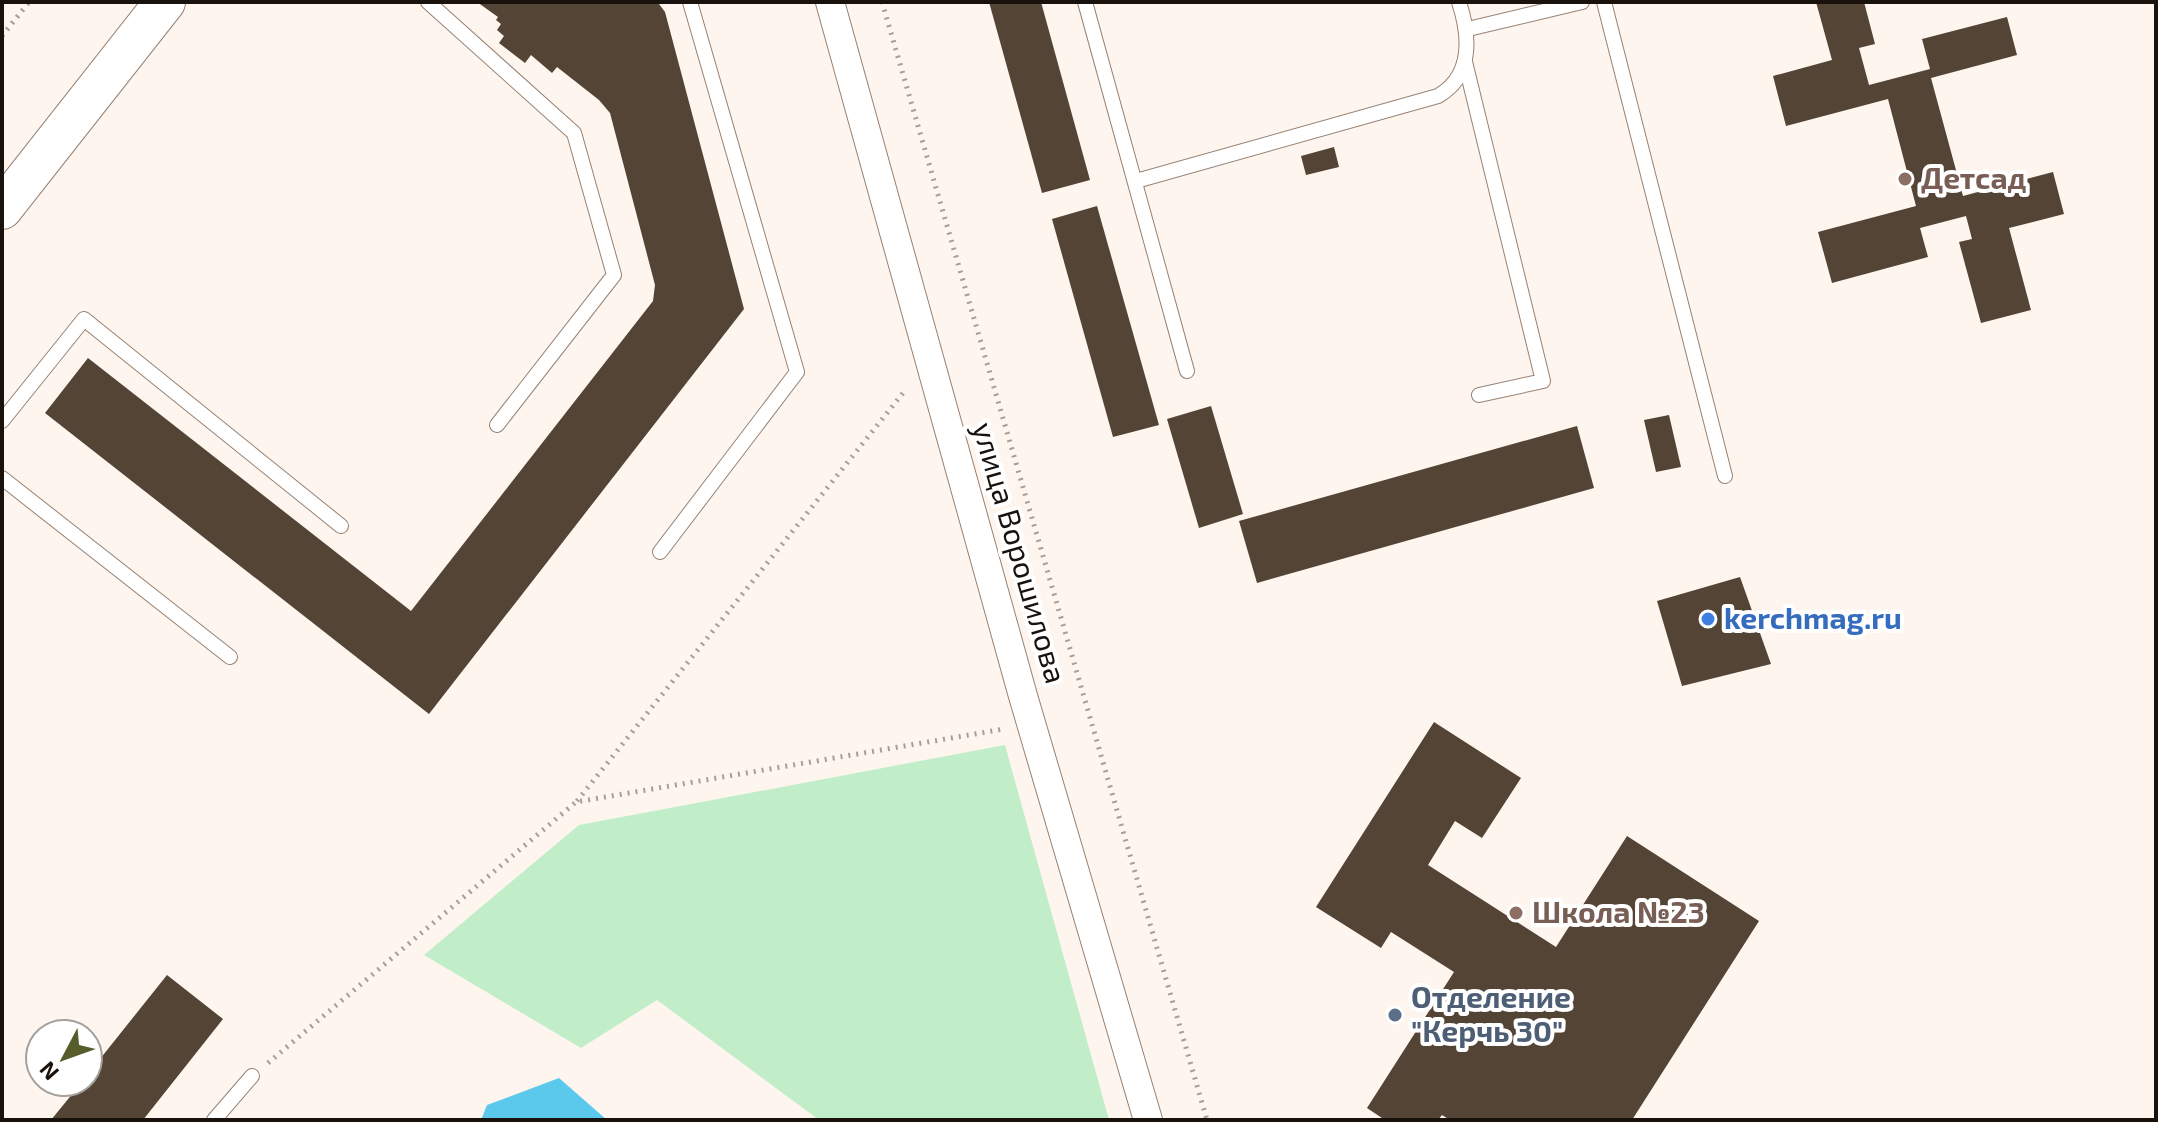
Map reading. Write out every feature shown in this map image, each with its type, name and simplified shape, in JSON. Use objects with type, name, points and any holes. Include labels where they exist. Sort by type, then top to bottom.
[{"type":"main road","points":[[2,209],[165,2]]},
{"type":"street","name":"улица Ворошилова","points":[[830,2],[1031,724],[1148,1120]]},
{"type":"lane","points":[[428,2],[574,133],[614,275],[497,425]]},
{"type":"lane","points":[[660,552],[797,372],[690,2]]},
{"type":"lane","points":[[1085,2],[1187,371]]},
{"type":"lane","points":[[1459,2],[1468,29],[1465,62],[1543,381],[1479,395]]},
{"type":"lane","points":[[1468,29],[1582,2]]},
{"type":"lane","points":[[1604,2],[1725,476]]},
{"type":"lane","points":[[1136,181],[1438,96],[1452,88],[1465,62]]},
{"type":"lane","points":[[2,421],[84,319],[341,526]]},
{"type":"lane","points":[[2,478],[230,657]]},
{"type":"lane","points":[[214,1120],[252,1076]]},
{"type":"path","points":[[2,36],[29,2]]},
{"type":"path","points":[[882,2],[1207,1120]]},
{"type":"path","points":[[252,1076],[576,802],[903,393]]},
{"type":"path","points":[[576,802],[1031,724]]},
{"type":"green space","points":[[1005,745],[1109,1120],[819,1120],[657,1000],[581,1048],[424,955],[579,825]]},
{"type":"water","points":[[559,1078],[607,1120],[481,1120],[487,1105]]},
{"type":"building","points":[[477,2],[659,4],[665,12],[744,309],[429,714],[45,413],[88,358],[411,611],[653,301],[655,285],[610,113],[599,100],[557,67],[552,73],[531,55],[525,63],[499,43],[504,36],[497,30],[501,24],[496,20],[498,17]]},
{"type":"building","points":[[989,2],[1041,2],[1090,180],[1042,193]]},
{"type":"building","points":[[1816,2],[1864,2],[1875,44],[1859,48],[1869,85],[1930,69],[1922,39],[2007,17],[2017,55],[1931,78],[1963,196],[2053,172],[2064,214],[2009,228],[2031,310],[1981,323],[1959,242],[1972,239],[1966,216],[1920,228],[1928,257],[1832,283],[1818,232],[1916,206],[1888,99],[1786,126],[1773,76],[1832,60]]},
{"type":"building","points":[[1334,147],[1339,167],[1306,175],[1301,156]]},
{"type":"building","points":[[1097,206],[1159,425],[1113,437],[1052,219]]},
{"type":"building","points":[[1211,406],[1243,514],[1199,528],[1167,419]]},
{"type":"building","points":[[1669,415],[1681,467],[1656,472],[1644,420]]},
{"type":"building","points":[[1577,426],[1594,488],[1257,583],[1239,521]]},
{"type":"building","name":"kerchmag.ru","points":[[1740,577],[1771,664],[1682,686],[1657,601]]},
{"type":"building","points":[[1434,722],[1521,778],[1482,838],[1455,821],[1428,865],[1556,947],[1627,836],[1759,921],[1632,1120],[1450,1120],[1442,1115],[1438,1120],[1385,1120],[1367,1108],[1454,972],[1391,932],[1381,948],[1316,907]]},
{"type":"building","points":[[167,975],[223,1019],[143,1120],[51,1120],[69,1098],[104,1098],[104,1054]]},
{"type":"place","name":"Детсад","points":[[1905,179]]},
{"type":"place","name":"kerchmag.ru","points":[[1708,619]]},
{"type":"place","name":"Школа №23","points":[[1516,913]]},
{"type":"place","name":"Отделение \"Керчь 30\"","points":[[1395,1015]]}]
